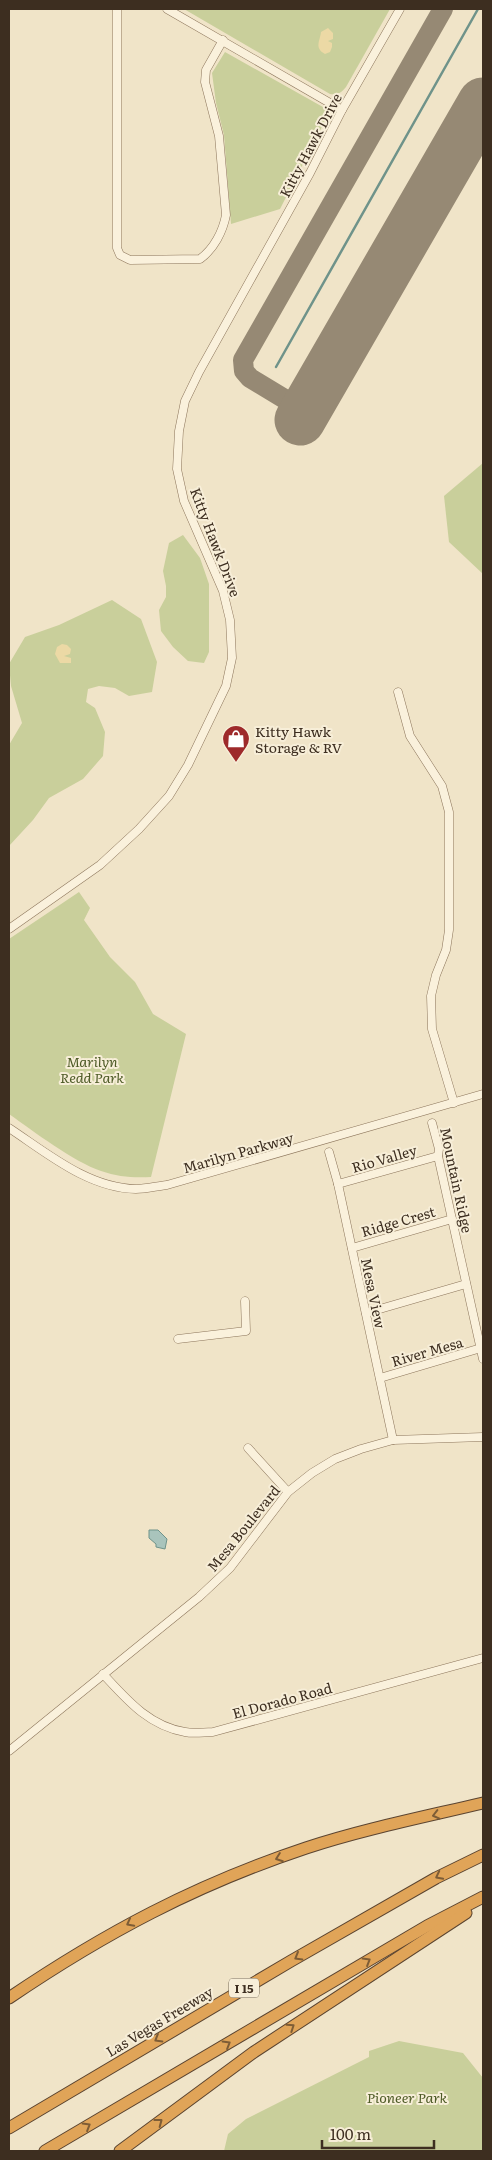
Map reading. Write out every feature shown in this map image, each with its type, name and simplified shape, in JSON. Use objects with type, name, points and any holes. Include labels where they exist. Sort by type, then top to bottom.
[{"type":"highway","points":[[9,1998],[48,1971],[111,1933],[211,1884],[308,1848],[483,1803]]},
{"type":"highway","name":"Las Vegas Freeway","points":[[9,2128],[291,1960],[436,1878],[483,1855]]},
{"type":"highway","points":[[45,2151],[396,1944],[483,1898]]},
{"type":"highway","points":[[120,2151],[277,2036],[483,1902]]},
{"type":"street","points":[[117,9],[116,248],[120,255],[130,260],[200,259],[208,254],[224,227],[226,215],[219,136],[205,82],[206,70],[223,40]]},
{"type":"street","points":[[167,9],[342,110]]},
{"type":"street","name":"Kitty Hawk Drive","points":[[9,929],[100,865],[139,829],[169,796],[188,765],[226,686],[232,658],[230,620],[223,591],[184,501],[178,469],[180,424],[185,401],[199,372],[310,173],[342,110],[400,9]]},
{"type":"street","points":[[398,692],[410,736],[442,786],[449,812],[449,930],[446,950],[436,975],[431,996],[432,1030],[454,1102]]},
{"type":"street","name":"Marilyn Parkway","points":[[9,1128],[76,1172],[104,1184],[136,1189],[167,1185],[483,1094]]},
{"type":"street","name":"Mountain Ridge","points":[[432,1122],[483,1359]]},
{"type":"street","name":"Mesa View","points":[[329,1152],[338,1184],[393,1440]]},
{"type":"street","name":"Rio Valley","points":[[338,1184],[438,1156]]},
{"type":"street","name":"Ridge Crest","points":[[352,1248],[452,1219]]},
{"type":"street","points":[[366,1313],[466,1284]]},
{"type":"street","points":[[178,1339],[246,1330],[245,1301]]},
{"type":"street","name":"River Mesa","points":[[380,1378],[481,1348]]},
{"type":"street","name":"Mesa Boulevard","points":[[9,1751],[199,1598],[230,1568],[288,1492],[312,1473],[335,1459],[393,1440],[483,1437]]},
{"type":"street","points":[[248,1448],[288,1492]]},
{"type":"street","name":"El Dorado Road","points":[[103,1674],[134,1707],[159,1724],[186,1732],[213,1732],[483,1658]]},
{"type":"green space","points":[[184,9],[390,9],[346,87],[339,93],[330,94]]},
{"type":"green space","points":[[225,52],[330,111],[280,209],[231,224],[224,135],[216,103],[212,73]]},
{"type":"green space","points":[[483,463],[483,574],[449,542],[444,496]]},
{"type":"green space","points":[[183,535],[200,558],[209,584],[209,652],[204,663],[188,661],[173,647],[161,631],[159,610],[166,597],[163,571],[169,543]]},
{"type":"green space","points":[[112,600],[141,619],[157,662],[152,692],[129,696],[115,688],[99,686],[88,689],[86,702],[95,708],[105,732],[103,756],[83,779],[49,798],[33,820],[9,846],[9,745],[22,723],[11,686],[9,664],[25,637],[59,625]]},
{"type":"green space","name":"Marilyn Redd Park","points":[[79,892],[90,908],[84,920],[110,957],[135,982],[153,1014],[186,1034],[151,1177],[120,1176],[90,1167],[54,1146],[9,1114],[9,939]]},
{"type":"green space","name":"Pioneer Park","points":[[399,2041],[463,2053],[483,2078],[483,2151],[224,2151],[228,2134],[246,2119],[369,2057],[369,2051]]},
{"type":"sand","points":[[328,28],[333,33],[333,39],[328,41],[332,43],[330,52],[325,54],[318,44],[321,32]]},
{"type":"sand","points":[[62,644],[67,645],[71,649],[70,654],[64,656],[71,658],[71,663],[60,663],[55,654],[57,647]]},
{"type":"water","points":[[149,1530],[158,1530],[167,1539],[165,1549],[156,1547],[156,1544],[149,1538]]},
{"type":"waterway","points":[[276,367],[478,9]]},
{"type":"taxiway","points":[[313,397],[302,405],[293,404],[250,378],[244,371],[243,360],[443,9]]},
{"type":"runway","points":[[300,420],[483,103]]},
{"type":"place","name":"Kitty Hawk Storage & RV","points":[[236,763]]}]
